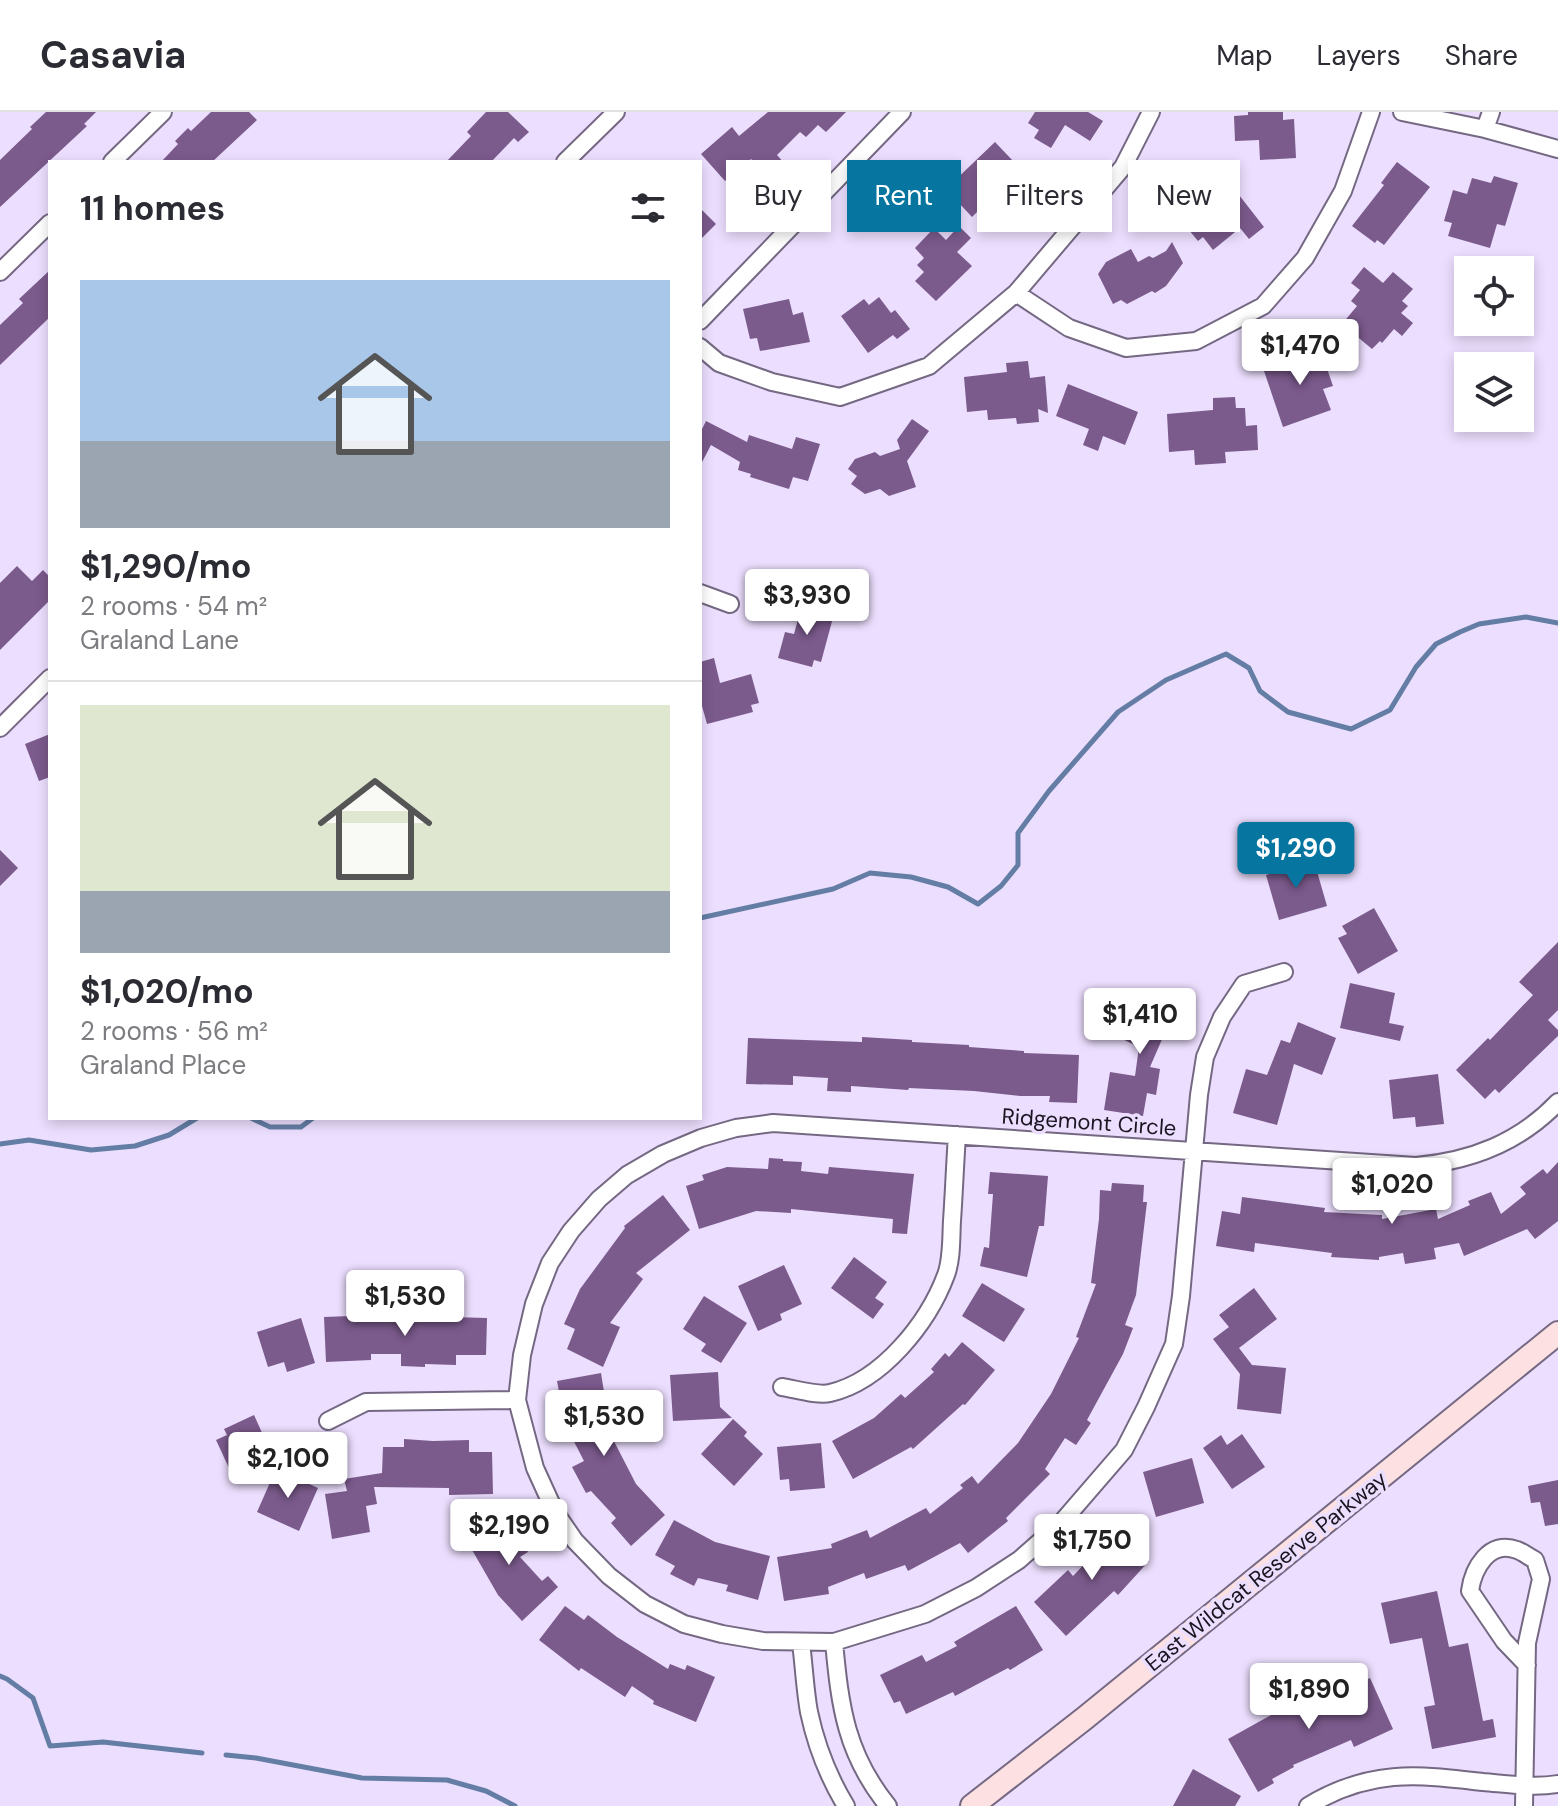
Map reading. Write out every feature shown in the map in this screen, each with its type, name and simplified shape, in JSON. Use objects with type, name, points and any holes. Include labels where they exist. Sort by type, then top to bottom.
[{"type":"main road","name":"East Wildcat Reserve Parkway","points":[[972,1806],[1085,1718],[1558,1333]]},
{"type":"street","points":[[114,160],[163,112]]},
{"type":"street","points":[[567,160],[616,112]]},
{"type":"street","points":[[702,319],[902,112]]},
{"type":"street","points":[[702,349],[719,363],[772,382],[840,397],[929,366],[1016,293],[1123,167],[1151,112]]},
{"type":"street","points":[[1016,293],[1069,328],[1126,348],[1196,341],[1263,306],[1305,258],[1343,191],[1371,112]]},
{"type":"street","points":[[1402,112],[1485,129],[1558,149]]},
{"type":"street","points":[[1485,129],[1491,112]]},
{"type":"street","points":[[0,272],[48,225]]},
{"type":"street","points":[[702,594],[730,604]]},
{"type":"street","points":[[0,728],[48,680]]},
{"type":"street","points":[[1284,972],[1244,984],[1222,1017],[1205,1057],[1193,1151],[1416,1166],[1442,1164],[1471,1157],[1518,1136],[1558,1102]]},
{"type":"street","name":"Ridgemont Circle","points":[[773,1123],[1193,1151],[1174,1344],[1146,1407],[1124,1450],[1061,1523],[1019,1560],[976,1588],[925,1614],[834,1642],[763,1641],[722,1634],[684,1624],[645,1604],[609,1576],[575,1541],[555,1512],[535,1468],[517,1400],[522,1355],[534,1304],[550,1263],[571,1231],[599,1199],[627,1175],[663,1154],[736,1128],[773,1123]]},
{"type":"street","points":[[782,1387],[827,1395],[854,1385],[885,1365],[910,1337],[947,1273],[957,1135]]},
{"type":"street","points":[[328,1421],[366,1402],[517,1400]]},
{"type":"street","points":[[1524,1806],[1527,1665],[1527,1643],[1541,1579],[1535,1560],[1515,1548],[1498,1548],[1484,1557],[1472,1574],[1470,1591],[1504,1641],[1527,1665]]},
{"type":"street","points":[[834,1642],[839,1699],[846,1728],[863,1770],[888,1806]]},
{"type":"street","points":[[801,1643],[809,1711],[815,1734],[835,1787],[846,1806]]},
{"type":"street","points":[[1308,1806],[1329,1794],[1370,1779],[1424,1775],[1524,1786],[1558,1784]]},
{"type":"building","points":[[46,112],[96,112],[84,124],[87,126],[0,207],[0,160],[32,129],[30,127]]},
{"type":"building","points":[[211,112],[249,112],[257,120],[214,160],[163,160],[178,144],[175,141],[188,128],[191,131]]},
{"type":"building","points":[[486,112],[508,112],[529,132],[518,142],[514,138],[493,160],[448,160],[471,136],[467,132]]},
{"type":"building","points":[[768,112],[846,112],[826,132],[818,125],[806,137],[800,132],[777,155],[781,160],[726,160],[725,181],[701,154],[732,127],[739,136]]},
{"type":"building","points":[[1035,112],[1088,112],[1103,121],[1090,141],[1065,125],[1051,148],[1034,138],[1039,130],[1028,123]]},
{"type":"building","points":[[1248,112],[1283,112],[1283,120],[1294,119],[1296,158],[1260,160],[1259,140],[1235,141],[1234,116],[1248,115]]},
{"type":"building","points":[[995,142],[1012,160],[977,160],[977,212],[972,217],[961,205],[961,175]]},
{"type":"building","points":[[1397,162],[1430,187],[1384,245],[1377,240],[1375,243],[1352,226],[1384,185],[1381,183]]},
{"type":"building","points":[[1494,176],[1518,183],[1505,226],[1497,224],[1490,248],[1448,236],[1452,223],[1444,221],[1453,190],[1467,194],[1472,178],[1491,183]]},
{"type":"building","points":[[1240,196],[1264,227],[1249,239],[1240,228]]},
{"type":"building","points":[[702,210],[716,224],[702,238]]},
{"type":"building","points":[[961,228],[971,238],[957,252],[972,266],[936,301],[915,281],[924,272],[917,265],[924,258],[915,248],[930,232],[938,232],[946,240],[953,232],[961,232]]},
{"type":"building","points":[[1191,232],[1235,232],[1213,250],[1203,237],[1198,241]]},
{"type":"building","points":[[1172,242],[1183,263],[1166,286],[1127,304],[1121,300],[1113,304],[1098,274],[1106,262],[1131,249],[1138,262],[1149,256],[1153,258],[1166,251]]},
{"type":"building","points":[[1364,267],[1383,283],[1393,272],[1413,289],[1402,301],[1408,306],[1401,313],[1413,323],[1402,336],[1394,329],[1372,349],[1342,324],[1357,306],[1351,301],[1360,290],[1351,283]]},
{"type":"building","points":[[48,272],[48,319],[0,365],[0,325],[23,303],[19,299]]},
{"type":"building","points":[[879,297],[891,313],[895,310],[910,329],[897,339],[893,335],[868,353],[841,316],[864,299],[869,305]]},
{"type":"building","points":[[789,299],[793,315],[803,312],[810,342],[760,351],[757,338],[750,339],[743,309]]},
{"type":"building","points":[[1316,347],[1333,386],[1323,389],[1331,410],[1283,427],[1264,371],[1294,361],[1292,356]]},
{"type":"building","points":[[1028,361],[1030,378],[1045,376],[1048,413],[1038,409],[1039,422],[1017,424],[1016,418],[988,420],[987,410],[967,412],[964,377],[1007,372],[1006,363]]},
{"type":"building","points":[[1068,384],[1138,412],[1125,445],[1103,436],[1098,451],[1083,445],[1089,429],[1056,416]]},
{"type":"building","points":[[1235,397],[1236,408],[1245,408],[1246,426],[1257,425],[1258,450],[1225,452],[1226,463],[1195,465],[1194,450],[1169,452],[1167,414],[1213,410],[1213,398]]},
{"type":"building","points":[[912,419],[929,431],[907,461],[916,487],[889,496],[880,489],[865,494],[851,484],[857,476],[848,469],[855,459],[875,452],[880,456],[900,449],[897,440]]},
{"type":"building","points":[[706,421],[747,442],[749,435],[792,449],[796,437],[820,444],[808,481],[793,477],[789,489],[750,477],[751,474],[738,470],[740,462],[711,445],[702,462],[702,429]]},
{"type":"building","points":[[17,566],[32,581],[43,570],[48,575],[48,602],[0,650],[0,583]]},
{"type":"building","points":[[802,605],[834,614],[821,662],[814,660],[812,667],[778,658],[785,632],[794,634]]},
{"type":"building","points":[[714,658],[720,683],[751,674],[759,703],[751,705],[753,712],[707,724],[702,706],[702,661]]},
{"type":"building","points":[[48,735],[48,778],[39,781],[25,744]]},
{"type":"building","points":[[0,850],[18,868],[0,886]]},
{"type":"building","points":[[1314,861],[1327,906],[1279,920],[1266,875]]},
{"type":"building","points":[[1374,908],[1398,951],[1358,974],[1338,938],[1347,934],[1342,926]]},
{"type":"building","points":[[1558,942],[1558,1010],[1548,1020],[1558,1030],[1558,1036],[1499,1093],[1495,1089],[1485,1099],[1456,1070],[1533,995],[1519,982]]},
{"type":"building","points":[[1350,983],[1395,993],[1389,1023],[1404,1026],[1400,1041],[1340,1028]]},
{"type":"building","points":[[1135,994],[1178,1013],[1150,1067],[1160,1069],[1156,1095],[1147,1093],[1143,1116],[1104,1110],[1110,1072],[1135,1076],[1139,1047],[1116,1036]]},
{"type":"building","points":[[1298,1022],[1336,1038],[1322,1075],[1294,1064],[1277,1125],[1233,1113],[1246,1069],[1267,1075],[1281,1040],[1290,1043]]},
{"type":"building","points":[[862,1037],[969,1045],[1024,1053],[1079,1055],[1077,1103],[1049,1102],[1050,1096],[974,1091],[851,1086],[851,1092],[827,1091],[828,1078],[793,1076],[793,1085],[746,1084],[748,1038],[862,1042]]},
{"type":"building","points":[[1438,1074],[1444,1124],[1416,1127],[1415,1117],[1393,1119],[1389,1080]]},
{"type":"building","points":[[769,1158],[802,1162],[801,1171],[828,1174],[829,1167],[914,1174],[907,1234],[892,1233],[893,1219],[791,1209],[791,1213],[756,1211],[699,1229],[686,1186],[704,1180],[702,1175],[727,1167],[768,1169]]},
{"type":"building","points":[[1558,1162],[1558,1221],[1535,1239],[1527,1229],[1464,1256],[1459,1243],[1434,1248],[1436,1259],[1405,1264],[1403,1253],[1379,1257],[1379,1260],[1331,1257],[1332,1253],[1255,1243],[1254,1252],[1216,1246],[1222,1211],[1240,1214],[1242,1197],[1325,1208],[1324,1212],[1382,1215],[1382,1219],[1436,1209],[1438,1219],[1470,1205],[1468,1201],[1491,1192],[1501,1214],[1526,1194],[1520,1187],[1543,1169],[1547,1174]]},
{"type":"building","points":[[990,1172],[1048,1176],[1044,1226],[1039,1226],[1027,1277],[980,1266],[984,1247],[989,1248],[993,1194],[988,1194]]},
{"type":"building","points":[[1112,1183],[1144,1185],[1143,1202],[1147,1202],[1136,1295],[1125,1325],[1133,1328],[1123,1354],[1087,1420],[1091,1423],[1076,1445],[1065,1438],[1045,1469],[1050,1474],[1006,1518],[1008,1521],[968,1553],[960,1543],[908,1571],[905,1565],[866,1579],[864,1573],[828,1587],[829,1594],[784,1601],[777,1557],[832,1548],[831,1544],[867,1530],[870,1538],[926,1508],[930,1514],[963,1488],[960,1485],[972,1476],[978,1484],[1018,1443],[1051,1394],[1079,1338],[1076,1337],[1096,1284],[1091,1283],[1100,1190],[1111,1191]]},
{"type":"building","points":[[663,1195],[690,1230],[636,1273],[643,1279],[610,1323],[620,1327],[603,1367],[567,1349],[575,1329],[564,1324],[580,1289],[624,1226]]},
{"type":"building","points":[[854,1257],[887,1282],[875,1298],[884,1304],[873,1319],[831,1288]]},
{"type":"building","points":[[784,1265],[802,1304],[780,1314],[782,1320],[758,1331],[738,1286]]},
{"type":"building","points":[[982,1283],[1025,1309],[1004,1342],[962,1316]]},
{"type":"building","points":[[1254,1288],[1277,1319],[1239,1348],[1252,1365],[1286,1368],[1281,1414],[1237,1409],[1240,1374],[1213,1339],[1229,1327],[1219,1315]]},
{"type":"building","points":[[704,1296],[747,1323],[721,1363],[701,1351],[706,1344],[683,1329]]},
{"type":"building","points":[[324,1317],[487,1318],[486,1355],[456,1355],[456,1365],[425,1364],[425,1367],[401,1366],[401,1354],[371,1354],[371,1360],[326,1362]]},
{"type":"building","points":[[301,1318],[315,1363],[287,1372],[284,1362],[268,1367],[257,1332]]},
{"type":"building","points":[[962,1342],[995,1370],[965,1405],[913,1449],[911,1447],[853,1479],[832,1441],[874,1418],[901,1394],[905,1398],[934,1372],[931,1369],[945,1353],[949,1357]]},
{"type":"building","points":[[718,1372],[720,1407],[732,1418],[673,1421],[670,1375]]},
{"type":"building","points":[[601,1373],[608,1417],[602,1418],[636,1484],[665,1515],[631,1546],[611,1523],[616,1518],[591,1491],[586,1493],[572,1467],[584,1461],[565,1424],[557,1381]]},
{"type":"building","points":[[254,1415],[273,1457],[242,1470],[239,1463],[229,1468],[216,1440],[227,1435],[224,1429]]},
{"type":"building","points":[[733,1419],[747,1432],[744,1436],[763,1454],[734,1486],[701,1454]]},
{"type":"building","points":[[1242,1434],[1265,1467],[1232,1489],[1203,1448],[1221,1435],[1227,1445]]},
{"type":"building","points":[[404,1439],[469,1440],[469,1452],[492,1452],[493,1494],[449,1495],[449,1488],[374,1487],[377,1504],[366,1506],[370,1532],[332,1539],[325,1494],[347,1491],[344,1479],[382,1473],[383,1447],[404,1447]]},
{"type":"building","points":[[821,1443],[825,1488],[790,1491],[789,1479],[780,1480],[777,1447]]},
{"type":"building","points":[[1192,1458],[1204,1503],[1156,1517],[1143,1472]]},
{"type":"building","points":[[276,1469],[318,1488],[299,1531],[257,1512]]},
{"type":"building","points":[[1558,1480],[1558,1524],[1545,1526],[1540,1502],[1531,1503],[1528,1486]]},
{"type":"building","points":[[501,1515],[509,1530],[514,1527],[528,1552],[520,1557],[542,1581],[548,1576],[558,1587],[522,1621],[498,1595],[464,1536]]},
{"type":"building","points":[[674,1520],[715,1542],[770,1556],[758,1600],[726,1591],[728,1585],[698,1578],[694,1586],[670,1574],[675,1566],[655,1555]]},
{"type":"building","points":[[1111,1527],[1149,1561],[1118,1595],[1114,1591],[1066,1636],[1034,1602],[1068,1570],[1073,1576],[1096,1552],[1091,1548]]},
{"type":"building","points":[[1437,1591],[1449,1647],[1468,1643],[1483,1721],[1493,1719],[1496,1737],[1432,1749],[1424,1707],[1435,1705],[1422,1638],[1390,1644],[1381,1603]]},
{"type":"building","points":[[565,1606],[584,1620],[588,1615],[668,1669],[670,1664],[685,1670],[687,1665],[715,1677],[696,1722],[653,1704],[654,1701],[632,1686],[625,1697],[581,1668],[579,1671],[539,1640]]},
{"type":"building","points":[[1016,1606],[1043,1650],[1010,1670],[1008,1668],[955,1696],[953,1692],[906,1714],[900,1701],[894,1703],[880,1675],[922,1655],[926,1662],[957,1646],[954,1642]]},
{"type":"building","points":[[1370,1678],[1393,1729],[1354,1747],[1351,1740],[1293,1765],[1272,1779],[1274,1783],[1258,1792],[1228,1739],[1280,1710],[1278,1707],[1319,1689],[1324,1701]]},
{"type":"building","points":[[1193,1769],[1241,1796],[1235,1806],[1173,1806]]},
{"type":"waterway","points":[[702,918],[833,889],[870,873],[911,877],[948,887],[978,904],[1001,886],[1018,865],[1018,833],[1049,791],[1118,712],[1166,680],[1226,654],[1249,668],[1260,691],[1288,712],[1351,729],[1390,710],[1416,667],[1436,644],[1479,624],[1526,617],[1558,623]]},
{"type":"waterway","points":[[0,1144],[29,1140],[91,1150],[135,1146],[169,1135],[194,1120]]},
{"type":"waterway","points":[[255,1120],[270,1127],[301,1127],[310,1120]]},
{"type":"waterway","points":[[0,1676],[33,1698],[50,1746],[103,1742],[202,1753]]},
{"type":"waterway","points":[[226,1755],[362,1778],[447,1780],[486,1791],[515,1806]]}]
